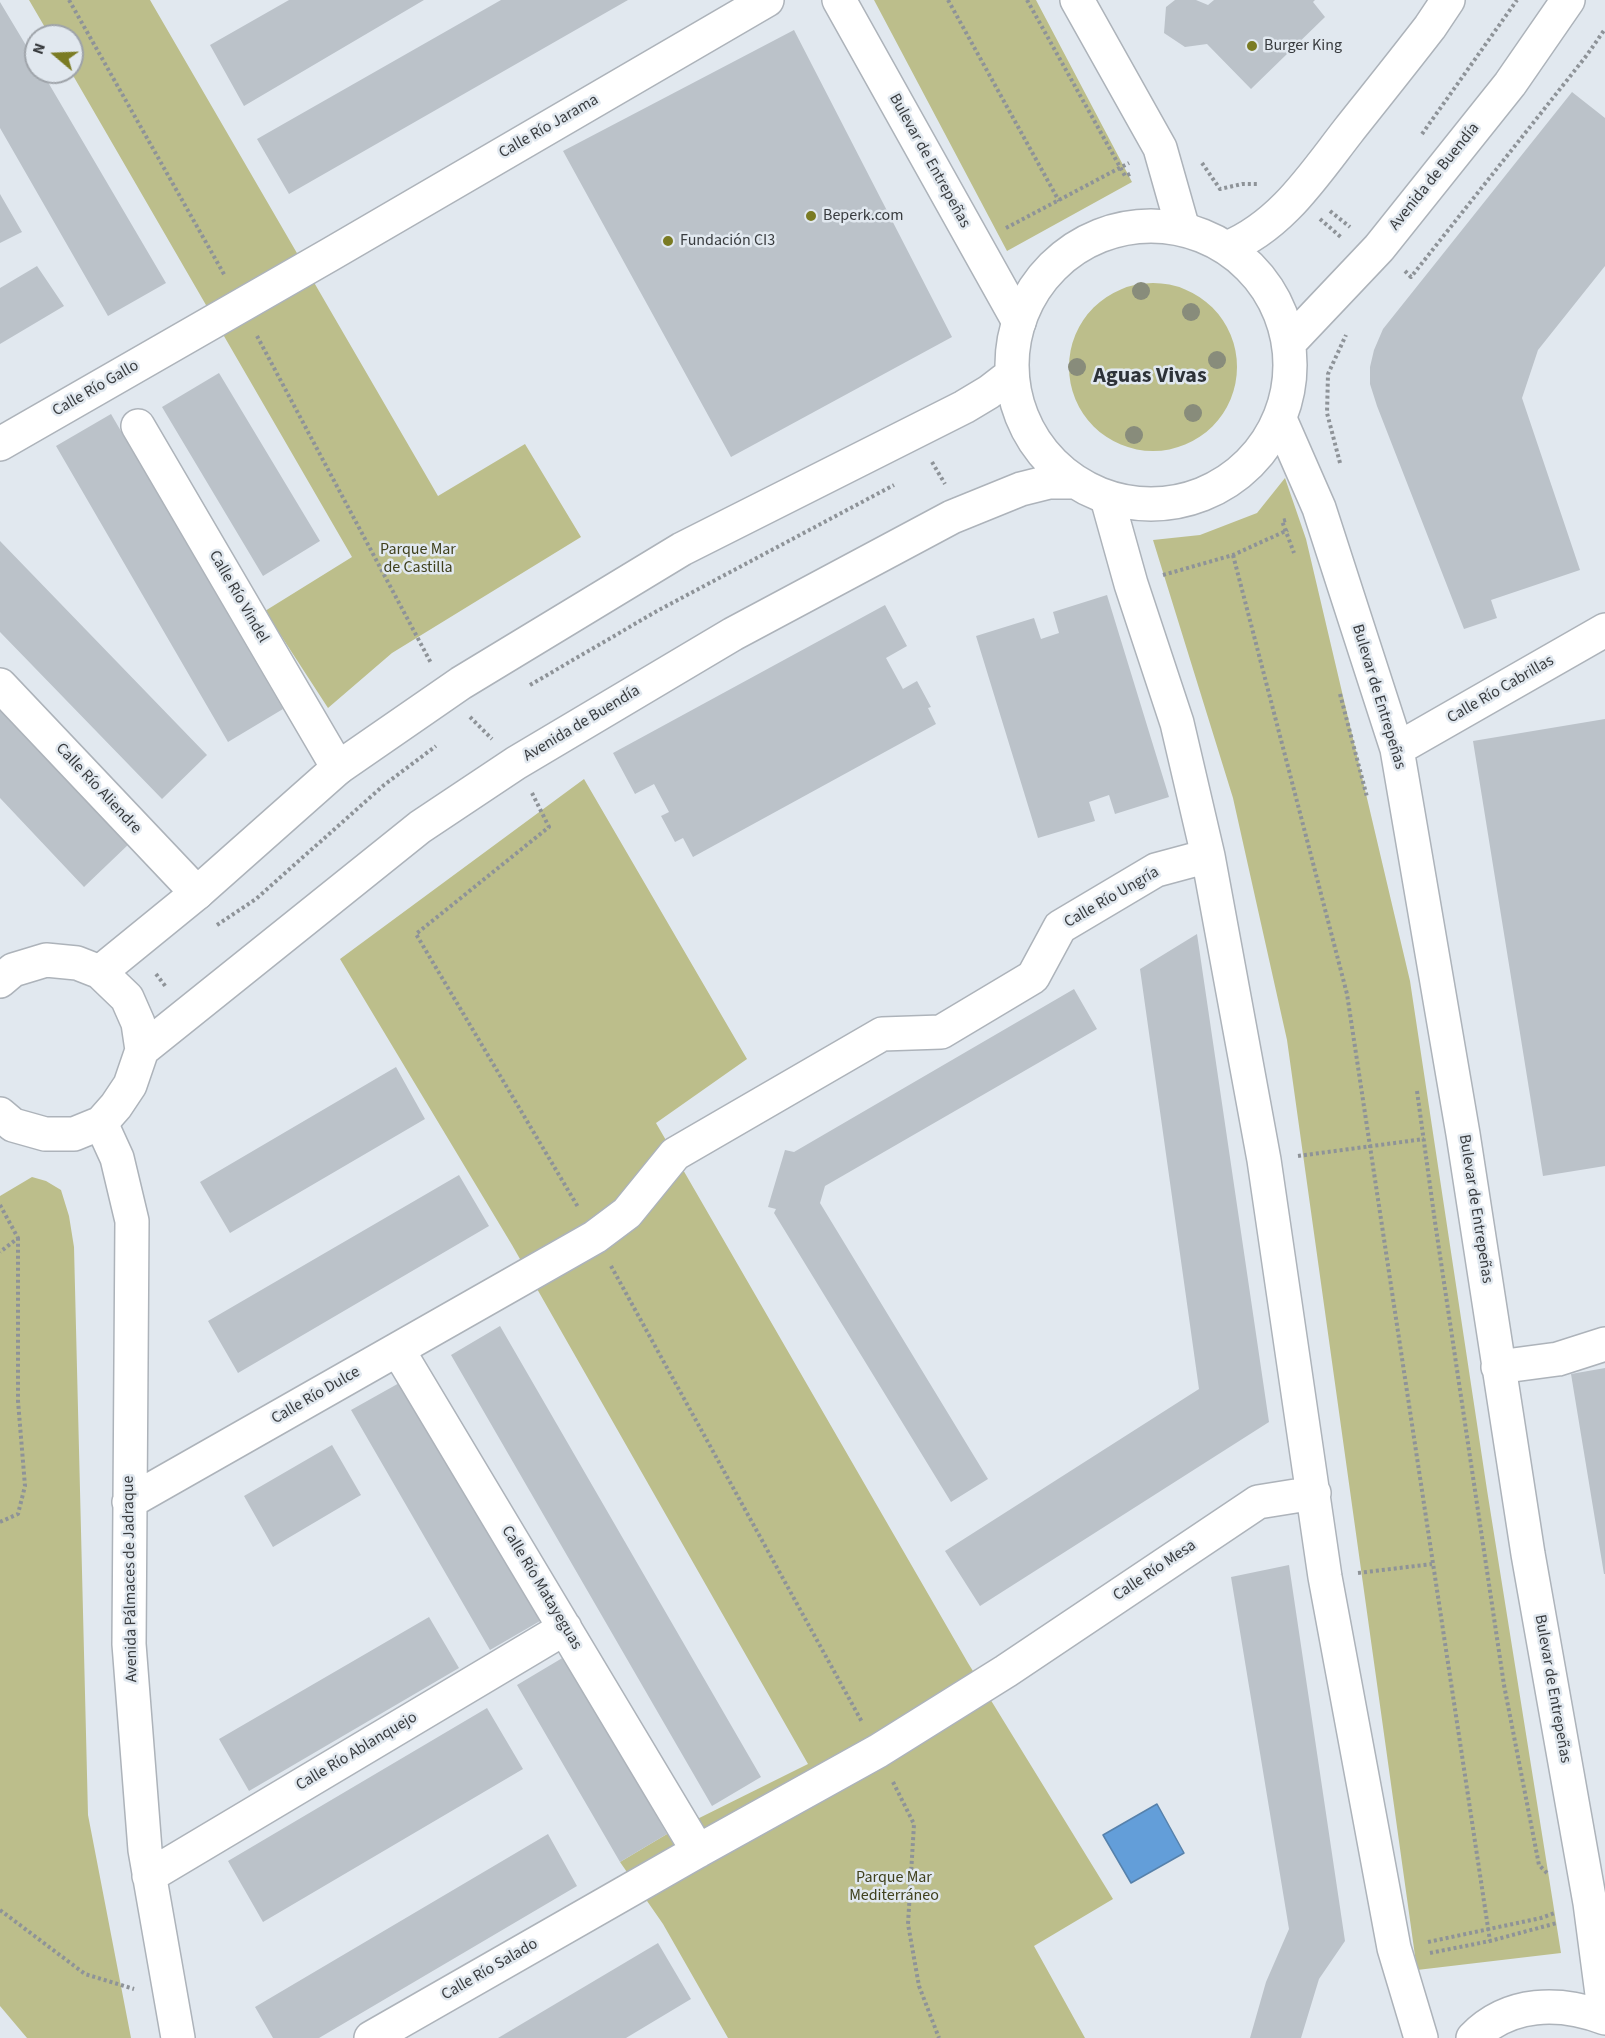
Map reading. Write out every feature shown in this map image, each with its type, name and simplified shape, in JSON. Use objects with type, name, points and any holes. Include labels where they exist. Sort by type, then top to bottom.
[{"type":"street","name":"Calle Río Jarama","points":[[241,306],[767,0]]},
{"type":"street","name":"Bulevar de Entrepeñas","points":[[839,0],[1019,322]]},
{"type":"street","points":[[1077,0],[1161,154],[1183,229]]},
{"type":"street","points":[[1227,248],[1262,229],[1299,194],[1430,27],[1448,0]]},
{"type":"street","name":"Avenida de Buendía","points":[[1289,343],[1366,239],[1510,84],[1568,0]]},
{"type":"street","points":[[1147,226],[1183,229],[1209,238],[1227,248],[1252,269],[1269,291],[1279,310],[1289,343],[1289,386],[1280,418],[1261,451],[1237,475],[1202,495],[1164,504],[1132,503],[1107,498],[1070,482],[1048,462],[1027,427],[1017,406],[1011,375],[1012,356],[1019,322],[1036,287],[1060,260],[1085,243],[1113,231],[1147,226]]},
{"type":"street","name":"Calle Río Gallo","points":[[0,444],[241,306]]},
{"type":"street","points":[[100,972],[197,893],[338,768],[447,693],[682,549],[964,407],[1011,375]]},
{"type":"street","name":"Bulevar de Entrepeñas","points":[[1280,418],[1320,511],[1397,749],[1464,1134],[1528,1554],[1592,1914],[1605,2017]]},
{"type":"street","name":"Calle Río Vindel","points":[[138,426],[338,768]]},
{"type":"street","name":"Avenida de Buendía","points":[[142,1050],[420,827],[516,763],[733,634],[952,517],[1021,489],[1049,482],[1070,482]]},
{"type":"street","points":[[1107,498],[1131,585],[1177,723],[1208,856],[1264,1160],[1326,1577],[1396,1954],[1421,2038]]},
{"type":"street","name":"Calle Río Cabrillas","points":[[1397,749],[1605,630]]},
{"type":"street","name":"Calle Río Aliendre","points":[[0,685],[197,893]]},
{"type":"street","name":"Calle Río Ungría","points":[[595,1237],[627,1213],[675,1154],[882,1034],[941,1032],[1033,977],[1060,927],[1156,870],[1208,856]]},
{"type":"street","points":[[4,969],[46,960],[77,963],[100,972],[127,998],[138,1023],[142,1050],[130,1085],[101,1123],[74,1134],[45,1134],[4,1124]]},
{"type":"street","name":"Avenida Pálmaces de Jadraque","points":[[101,1123],[117,1158],[132,1221],[129,1644],[149,1876],[178,2038]]},
{"type":"street","name":"Calle Río Dulce","points":[[129,1502],[595,1237]]},
{"type":"street","points":[[1498,1367],[1558,1359],[1605,1344]]},
{"type":"street","name":"Calle Río Matayeguas","points":[[398,1350],[692,1838]]},
{"type":"street","name":"Calle Río Mesa","points":[[878,1751],[1006,1671],[1258,1502],[1314,1493]]},
{"type":"street","name":"Calle Río Ablanquejo","points":[[149,1876],[565,1628]]},
{"type":"street","name":"Calle Río Salado","points":[[371,2038],[609,1902],[692,1838],[878,1751]]},
{"type":"street","points":[[1473,2038],[1481,2030],[1500,2019],[1523,2010],[1544,2006],[1584,2010],[1605,2017]]},
{"type":"path","points":[[69,0],[241,306],[447,693],[516,763],[549,827],[416,934],[595,1237],[878,1751],[914,1824],[908,1924],[919,1986],[939,2038]]},
{"type":"path","points":[[948,0],[1059,201]]},
{"type":"path","points":[[1027,0],[1125,176],[1161,154]]},
{"type":"path","points":[[1421,134],[1517,0]]},
{"type":"path","points":[[976,244],[1121,167],[1189,145],[1220,189],[1242,184],[1269,184],[1299,194],[1366,239],[1411,277],[1580,64],[1605,29]]},
{"type":"path","points":[[1299,194],[1345,240]]},
{"type":"path","points":[[1337,248],[1345,240],[1366,239]]},
{"type":"path","points":[[1341,466],[1327,413],[1329,374],[1351,326]]},
{"type":"path","points":[[914,432],[963,513]]},
{"type":"path","points":[[926,467],[933,463]]},
{"type":"path","points":[[524,689],[657,611],[902,481]]},
{"type":"path","points":[[1131,585],[1233,555],[1286,531],[1320,511]]},
{"type":"path","points":[[1297,563],[1282,522],[1320,511]]},
{"type":"path","points":[[1233,555],[1347,994],[1490,1941]]},
{"type":"path","points":[[1340,693],[1370,807]]},
{"type":"path","points":[[464,726],[473,719]]},
{"type":"path","points":[[208,931],[256,899],[384,785],[437,745]]},
{"type":"path","points":[[1416,1081],[1504,1685],[1539,1865],[1552,1878]]},
{"type":"path","points":[[1264,1160],[1464,1134]]},
{"type":"path","points":[[0,1205],[18,1238],[18,1401],[25,1486],[18,1514],[0,1522]]},
{"type":"path","points":[[0,1252],[18,1238]]},
{"type":"path","points":[[1326,1577],[1432,1564]]},
{"type":"path","points":[[0,1910],[85,1974],[172,2001]]},
{"type":"path","points":[[1396,1954],[1541,1918],[1560,1911]]},
{"type":"path","points":[[1396,1954],[1490,1941],[1592,1914]]},
{"type":"green space","name":"Parque Mar de Castilla","points":[[29,0],[150,0],[438,496],[525,444],[581,537],[392,653],[328,708],[265,611],[352,557],[78,84],[84,84],[84,24],[43,24]]},
{"type":"green space","points":[[874,0],[1036,0],[1132,182],[1007,251]]},
{"type":"green space","points":[[1153,283],[1169,284],[1185,289],[1213,307],[1231,335],[1236,351],[1236,383],[1231,399],[1213,427],[1185,445],[1169,450],[1153,451],[1137,450],[1121,445],[1093,427],[1075,399],[1070,383],[1069,367],[1070,351],[1075,335],[1093,307],[1121,289],[1137,284]]},
{"type":"green space","points":[[1285,478],[1306,539],[1410,981],[1487,1490],[1561,1953],[1417,1970],[1287,1040],[1233,798],[1153,540],[1200,535],[1257,513]]},
{"type":"green space","name":"Parque Mar Mediterráneo","points":[[584,779],[747,1059],[656,1123],[968,1663],[1113,1899],[1034,1946],[1085,2038],[728,2038],[663,1924],[620,1862],[667,1834],[808,1764],[512,1245],[340,959]]},
{"type":"green space","points":[[32,1177],[46,1181],[61,1190],[69,1216],[74,1247],[88,1815],[131,2038],[27,2038],[0,2006],[0,1196]]},
{"type":"water","points":[[1157,1804],[1184,1853],[1131,1883],[1103,1835]]},
{"type":"building","points":[[289,0],[424,0],[244,106],[210,45]]},
{"type":"building","points":[[501,0],[628,0],[289,194],[257,139]]},
{"type":"building","name":"Burger King","points":[[1175,0],[1196,0],[1208,5],[1214,0],[1315,0],[1313,2],[1325,17],[1251,89],[1207,44],[1185,47],[1164,33],[1166,7]]},
{"type":"building","points":[[0,2],[24,42],[24,84],[49,84],[166,283],[108,316],[0,128]]},
{"type":"building","points":[[794,30],[952,337],[731,457],[563,151]]},
{"type":"building","points":[[1572,92],[1605,118],[1605,266],[1538,350],[1522,398],[1580,570],[1491,600],[1497,618],[1464,629],[1377,406],[1370,384],[1370,367],[1383,329]]},
{"type":"building","points":[[0,194],[22,232],[0,243]]},
{"type":"building","points":[[37,266],[64,306],[0,344],[0,288]]},
{"type":"building","points":[[219,373],[320,541],[263,576],[162,407]]},
{"type":"building","points":[[111,414],[283,709],[228,742],[56,446]]},
{"type":"building","points":[[0,541],[207,755],[162,799],[0,632]]},
{"type":"building","points":[[1107,595],[1169,797],[1115,814],[1109,795],[1089,802],[1095,821],[1038,838],[976,636],[1034,618],[1041,639],[1059,633],[1053,612]]},
{"type":"building","points":[[885,605],[907,646],[886,658],[903,689],[917,681],[931,707],[928,708],[936,724],[693,857],[683,838],[675,842],[661,816],[669,812],[654,784],[635,794],[613,753]]},
{"type":"building","points":[[0,704],[131,842],[84,887],[0,798]]},
{"type":"building","points":[[1605,719],[1605,1166],[1543,1176],[1473,741]]},
{"type":"building","points":[[1197,934],[1269,1422],[980,1606],[945,1551],[1199,1389],[1140,969]]},
{"type":"building","points":[[1074,989],[1097,1029],[825,1186],[820,1203],[988,1479],[951,1502],[774,1213],[776,1209],[768,1207],[785,1150],[794,1152]]},
{"type":"building","points":[[396,1067],[425,1119],[230,1233],[200,1182]]},
{"type":"building","points":[[459,1175],[489,1226],[238,1373],[208,1321]]},
{"type":"building","points":[[500,1326],[761,1777],[712,1806],[451,1355]]},
{"type":"building","points":[[1605,1368],[1605,1574],[1604,1574],[1571,1374]]},
{"type":"building","points":[[401,1382],[540,1621],[490,1650],[351,1410]]},
{"type":"building","points":[[332,1445],[361,1495],[273,1547],[244,1496]]},
{"type":"building","points":[[1289,1565],[1345,1941],[1319,1979],[1301,2038],[1250,2038],[1266,1982],[1289,1929],[1231,1577]]},
{"type":"building","points":[[429,1617],[459,1668],[249,1791],[219,1739]]},
{"type":"building","points":[[564,1657],[667,1834],[620,1862],[517,1685]]},
{"type":"building","points":[[487,1708],[523,1769],[263,1922],[228,1861]]},
{"type":"building","points":[[548,1834],[577,1886],[319,2038],[273,2038],[255,2007]]},
{"type":"building","points":[[658,1943],[691,1999],[626,2038],[498,2038]]},
{"type":"place","name":"Burger King","points":[[1252,46]]},
{"type":"place","name":"Beperk.com","points":[[811,216]]},
{"type":"place","name":"Fundación CI3","points":[[668,241]]},
{"type":"district","name":"Aguas Vivas","points":[[1150,377]]}]
